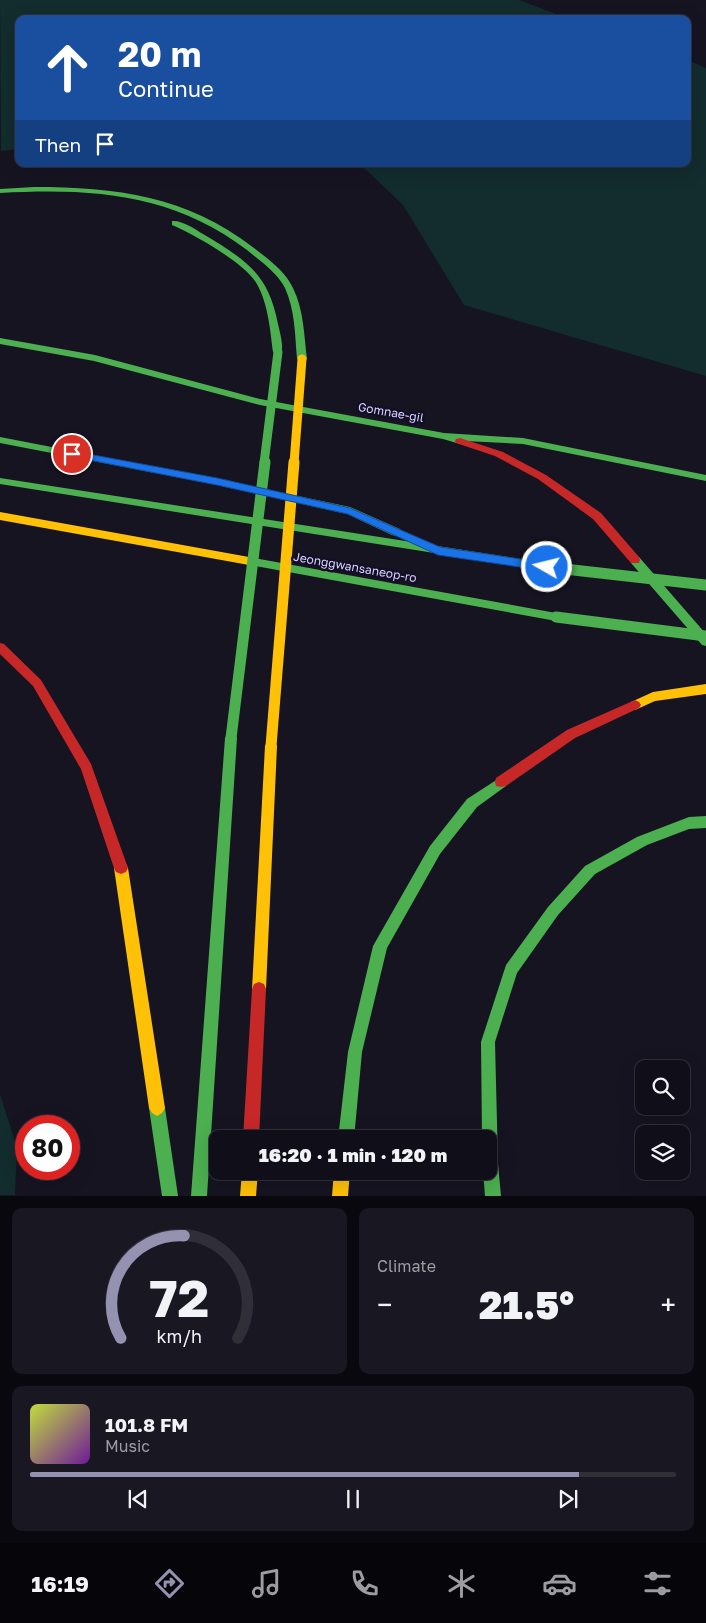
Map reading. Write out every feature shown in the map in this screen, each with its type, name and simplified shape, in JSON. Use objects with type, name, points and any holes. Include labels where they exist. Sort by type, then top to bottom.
[{"type":"main road","points":[[0,190],[34,187],[115,191],[173,205],[221,226],[258,254],[288,287],[298,324],[302,359],[271,746],[251,1130]]},
{"type":"main road","points":[[0,202],[38,198],[85,198],[104,203]]},
{"type":"main road","points":[[167,220],[184,226],[229,254],[259,280],[274,323],[278,352],[231,738],[199,1196]]},
{"type":"main road","name":"Gomnae-gil","points":[[0,341],[95,358],[260,402],[444,436],[507,459],[542,477],[598,516],[706,642]]},
{"type":"main road","points":[[444,436],[523,441],[706,478]]},
{"type":"main road","points":[[0,440],[217,482],[350,511],[438,551]]},
{"type":"main road","points":[[0,482],[195,509],[372,538],[438,551],[547,567],[706,585]]},
{"type":"main road","name":"Jeonggwansaneop-ro","points":[[0,516],[556,617],[706,636]]},
{"type":"main road","points":[[0,647],[37,683],[88,768],[121,869],[170,1196]]},
{"type":"main road","points":[[347,1130],[355,1052],[380,946],[435,850],[472,803],[571,734],[653,697],[706,689]]},
{"type":"main road","points":[[493,1196],[490,1164],[488,1042],[511,970],[553,911],[590,870],[642,841],[689,823],[706,822]]},
{"type":"main road","points":[[248,1196],[249,1180]]},
{"type":"main road","points":[[340,1196],[341,1180]]},
{"type":"green space","points":[[0,0],[519,0],[558,15],[15,15],[15,149],[1,151]]},
{"type":"green space","points":[[691,61],[706,68],[706,376],[464,305],[403,205],[363,167],[691,167]]},
{"type":"green space","points":[[0,1094],[15,1142],[16,1180],[15,1195],[0,1195]]},
{"type":"traffic: fast","points":[[0,191],[34,189],[103,191],[136,196],[169,205],[201,217],[230,234],[258,255],[286,283],[297,314],[302,359]]},
{"type":"traffic: fast","points":[[175,223],[221,249],[255,275],[264,290],[270,307],[278,352]]},
{"type":"traffic: fast","points":[[0,341],[95,358],[260,402],[444,436],[460,441]]},
{"type":"traffic: fast","points":[[231,738],[278,352]]},
{"type":"traffic: fast","points":[[444,436],[523,441],[706,478]]},
{"type":"traffic: fast","points":[[0,440],[217,482],[350,511],[396,532]]},
{"type":"traffic: fast","points":[[0,481],[547,567]]},
{"type":"traffic: fast","points":[[635,560],[706,642]]},
{"type":"traffic: fast","points":[[249,561],[556,617]]},
{"type":"traffic: fast","points":[[547,567],[706,585]]},
{"type":"traffic: fast","points":[[556,617],[706,636]]},
{"type":"traffic: fast","points":[[199,1196],[231,738]]},
{"type":"traffic: fast","points":[[347,1130],[355,1052],[380,946],[435,850],[472,803],[501,782]]},
{"type":"traffic: fast","points":[[493,1196],[490,1164],[488,1042],[511,970],[553,911],[590,870],[642,841],[689,823],[706,822]]},
{"type":"traffic: fast","points":[[157,1108],[170,1196]]},
{"type":"traffic: slow","points":[[271,746],[302,359]]},
{"type":"traffic: slow","points":[[0,516],[249,561]]},
{"type":"traffic: slow","points":[[635,705],[653,697],[706,689]]},
{"type":"traffic: slow","points":[[259,989],[271,746]]},
{"type":"traffic: slow","points":[[121,868],[157,1108]]},
{"type":"traffic: slow","points":[[248,1196],[249,1180]]},
{"type":"traffic: slow","points":[[340,1196],[341,1180]]},
{"type":"traffic: jam","points":[[460,441],[499,454],[542,477],[597,516],[635,560]]},
{"type":"traffic: jam","points":[[0,647],[37,683],[87,768],[121,868]]},
{"type":"traffic: jam","points":[[501,782],[571,734],[635,705]]},
{"type":"traffic: jam","points":[[251,1130],[259,989]]},
{"type":"route","points":[[72,454],[217,482],[350,511],[438,551],[547,567]]}]
